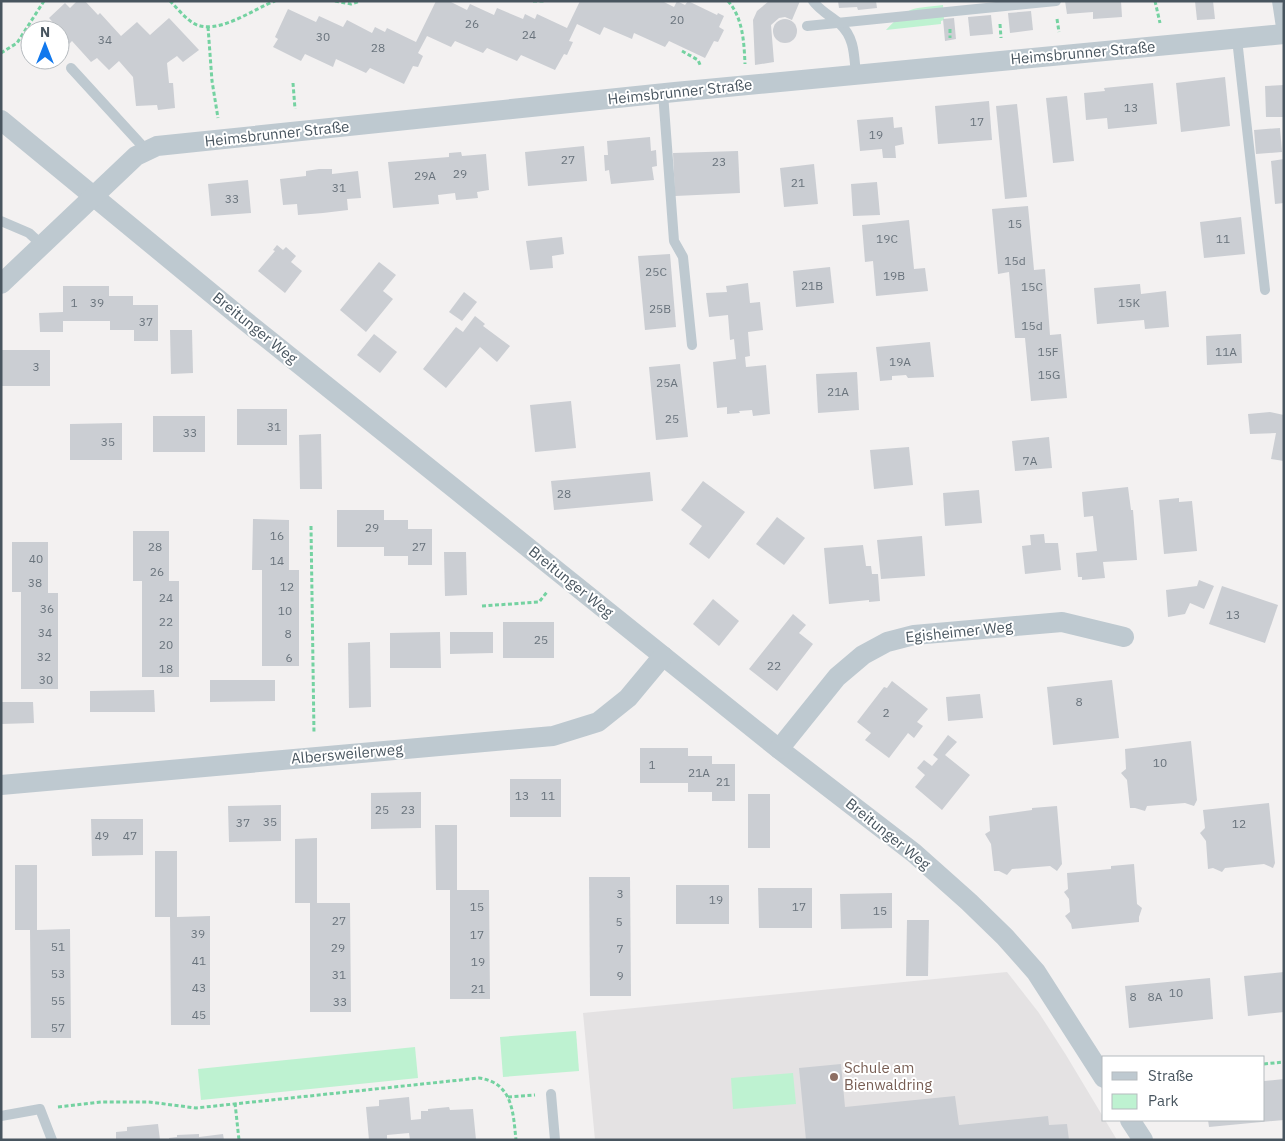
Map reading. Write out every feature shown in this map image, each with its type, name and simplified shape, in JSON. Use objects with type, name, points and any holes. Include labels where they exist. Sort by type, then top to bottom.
[{"type":"street","name":"Heimsbrunner Straße","points":[[1,284],[136,156],[157,146],[663,93],[1283,34]]},
{"type":"street","name":"Breitunger Weg","points":[[1,120],[241,318],[779,749],[914,853],[1005,937],[1036,972],[1102,1075]]},
{"type":"street","name":"Egisheimer Weg","points":[[779,749],[837,677],[863,655],[887,642],[914,635],[1062,622],[1124,637]]},
{"type":"street","name":"Albersweilerweg","points":[[1,785],[553,736],[598,722],[628,698],[663,656]]},
{"type":"street","points":[[1131,1121],[1143,1140]]},
{"type":"lane","points":[[813,1],[820,9],[840,24],[848,34],[853,47],[856,75]]},
{"type":"lane","points":[[807,26],[1056,1]]},
{"type":"lane","points":[[1277,1],[1283,34]]},
{"type":"lane","points":[[1237,39],[1265,290]]},
{"type":"lane","points":[[71,68],[147,151]]},
{"type":"lane","points":[[663,93],[674,241],[683,257],[692,345]]},
{"type":"lane","points":[[1,221],[28,233],[42,245]]},
{"type":"lane","points":[[551,1094],[555,1140]]},
{"type":"lane","points":[[1,1116],[40,1110],[52,1140]]},
{"type":"path","points":[[1,52],[17,43],[44,1]]},
{"type":"path","points":[[170,1],[194,24],[208,27],[234,20],[275,1]]},
{"type":"path","points":[[335,1],[351,4],[360,1]]},
{"type":"path","points":[[533,1],[544,1]]},
{"type":"path","points":[[728,1],[737,14],[740,23],[746,73]]},
{"type":"path","points":[[1155,1],[1161,31]]},
{"type":"path","points":[[208,27],[215,107],[219,124]]},
{"type":"path","points":[[682,51],[694,58]]},
{"type":"path","points":[[293,82],[296,114]]},
{"type":"path","points":[[311,526],[314,737]]},
{"type":"path","points":[[482,606],[539,602],[550,588]]},
{"type":"path","points":[[1265,1064],[1284,1062]]},
{"type":"path","points":[[40,1110],[101,1102],[149,1102],[196,1108],[479,1078],[496,1083],[508,1097],[516,1140]]},
{"type":"path","points":[[508,1097],[551,1094]]},
{"type":"path","points":[[235,1103],[239,1140]]},
{"type":"shaded area","name":"Schule am Bienwaldring","points":[[1007,972],[1039,1013],[1102,1115],[1102,1121],[1106,1121],[1117,1140],[595,1140],[583,1013]]},
{"type":"green space","points":[[943,5],[944,20],[941,21],[941,24],[886,30],[911,10]]},
{"type":"green space","points":[[576,1031],[579,1071],[503,1077],[500,1037]]},
{"type":"green space","points":[[415,1047],[418,1078],[201,1100],[198,1069]]},
{"type":"green space","points":[[793,1073],[796,1104],[733,1109],[731,1078]]},
{"type":"building","points":[[77,1],[85,1],[98,15],[100,13],[121,36],[137,22],[150,35],[169,18],[199,50],[183,62],[177,56],[167,63],[169,83],[173,83],[175,108],[158,110],[157,105],[136,106],[133,77],[119,61],[109,70],[97,58],[91,62],[72,41],[70,43],[70,20],[51,20],[49,18],[65,3],[70,8]]},
{"type":"building","points":[[436,1],[449,1],[467,10],[470,4],[494,15],[497,8],[523,19],[525,14],[535,19],[537,14],[567,28],[580,1],[662,1],[674,7],[677,1],[685,5],[688,1],[717,15],[718,13],[724,16],[719,27],[724,30],[718,42],[714,41],[705,58],[669,41],[665,47],[634,33],[632,39],[604,27],[600,35],[577,24],[569,41],[573,42],[567,55],[564,54],[555,70],[521,55],[517,61],[487,48],[483,53],[455,41],[451,47],[427,36],[418,53],[423,56],[418,67],[413,66],[404,84],[370,68],[366,73],[336,59],[333,67],[305,54],[301,61],[273,47],[278,39],[275,37],[288,9],[316,22],[319,16],[343,27],[347,20],[372,33],[375,27],[385,32],[387,28],[416,42]]},
{"type":"building","points":[[769,1],[800,1],[792,20],[785,17],[779,18],[771,25],[774,62],[755,65],[753,20],[757,11]]},
{"type":"building","points":[[838,1],[876,1],[877,8],[858,10],[857,7],[839,8]]},
{"type":"building","points":[[1065,1],[1121,1],[1122,17],[1093,19],[1093,12],[1067,14]]},
{"type":"building","points":[[1195,1],[1213,1],[1215,19],[1197,20]]},
{"type":"building","points":[[1031,11],[1033,30],[1010,33],[1008,13]]},
{"type":"building","points":[[991,15],[993,34],[970,36],[968,17]]},
{"type":"building","points":[[954,18],[956,39],[945,41],[943,19]]},
{"type":"building","points":[[785,19],[790,20],[796,26],[796,36],[790,42],[785,43],[780,42],[774,36],[773,31],[774,26],[780,20]]},
{"type":"building","points":[[1225,77],[1230,126],[1181,132],[1176,83]]},
{"type":"building","points":[[1153,83],[1157,124],[1108,129],[1107,118],[1086,120],[1084,93],[1105,91],[1104,88]]},
{"type":"building","points":[[1284,85],[1284,117],[1266,117],[1265,86]]},
{"type":"building","points":[[1067,96],[1074,161],[1053,163],[1046,98]]},
{"type":"building","points":[[989,101],[992,140],[938,144],[935,106]]},
{"type":"building","points":[[1017,104],[1027,197],[1005,199],[996,106]]},
{"type":"building","points":[[893,117],[894,128],[902,127],[904,144],[895,146],[896,158],[883,158],[882,149],[860,151],[857,120]]},
{"type":"building","points":[[1280,128],[1282,152],[1256,154],[1254,130]]},
{"type":"building","points":[[650,137],[651,151],[656,150],[657,166],[652,167],[654,180],[611,184],[609,170],[605,171],[604,155],[608,155],[607,141]]},
{"type":"building","points":[[584,146],[587,181],[528,186],[525,152]]},
{"type":"building","points":[[738,151],[740,193],[675,196],[673,153]]},
{"type":"building","points":[[461,152],[462,156],[486,154],[489,190],[477,192],[478,198],[456,200],[455,193],[438,195],[439,204],[393,208],[388,162],[449,157],[449,153]]},
{"type":"building","points":[[1284,159],[1284,203],[1275,204],[1271,161]]},
{"type":"building","points":[[814,164],[818,204],[784,207],[780,168]]},
{"type":"building","points":[[332,169],[332,174],[358,171],[361,198],[347,199],[348,210],[323,213],[298,215],[297,204],[283,205],[280,179],[306,176],[306,171]]},
{"type":"building","points":[[248,180],[251,213],[211,216],[208,184]]},
{"type":"building","points":[[877,182],[880,215],[853,216],[851,184]]},
{"type":"building","points":[[1028,206],[1034,270],[1045,269],[1050,335],[1061,334],[1067,398],[1031,401],[1025,338],[1015,338],[1009,272],[998,274],[992,209]]},
{"type":"building","points":[[1241,217],[1245,254],[1204,258],[1200,222]]},
{"type":"building","points":[[909,220],[914,269],[925,268],[928,291],[876,296],[873,261],[865,262],[862,225]]},
{"type":"building","points":[[562,237],[564,254],[552,256],[553,268],[530,270],[526,241]]},
{"type":"building","points":[[277,245],[283,250],[286,247],[296,256],[291,262],[302,271],[285,293],[258,271],[275,251],[273,250]]},
{"type":"building","points":[[670,254],[676,327],[645,330],[638,256]]},
{"type":"building","points":[[379,262],[396,275],[383,291],[393,299],[366,332],[340,310]]},
{"type":"building","points":[[830,267],[834,303],[796,307],[793,271]]},
{"type":"building","points":[[748,283],[750,303],[760,302],[763,330],[748,332],[750,356],[745,357],[746,367],[766,365],[770,414],[753,416],[752,410],[727,414],[727,407],[717,408],[713,362],[736,359],[734,339],[730,340],[728,315],[709,317],[706,293],[727,292],[726,286]]},
{"type":"building","points":[[1140,284],[1141,294],[1166,291],[1169,327],[1145,329],[1144,320],[1097,324],[1094,288]]},
{"type":"building","points":[[63,286],[109,286],[109,296],[133,296],[133,305],[158,305],[158,341],[134,341],[134,330],[110,330],[110,321],[63,321],[63,332],[40,332],[39,313],[63,312]]},
{"type":"building","points":[[464,292],[477,302],[462,321],[449,312]]},
{"type":"building","points":[[475,316],[485,324],[483,326],[510,346],[497,362],[480,347],[446,388],[423,369],[456,327],[463,332]]},
{"type":"building","points":[[170,330],[192,330],[193,373],[171,374]]},
{"type":"building","points":[[374,334],[397,352],[380,373],[357,355]]},
{"type":"building","points":[[1241,334],[1242,363],[1207,365],[1206,336]]},
{"type":"building","points":[[930,342],[934,377],[908,378],[906,375],[892,376],[892,380],[880,381],[876,347]]},
{"type":"building","points":[[1,350],[50,350],[50,386],[1,386]]},
{"type":"building","points":[[680,364],[688,437],[656,440],[649,367]]},
{"type":"building","points":[[857,372],[859,410],[818,413],[816,374]]},
{"type":"building","points":[[571,401],[576,448],[535,452],[530,405]]},
{"type":"building","points":[[237,409],[287,409],[287,445],[237,445]]},
{"type":"building","points":[[1270,412],[1284,415],[1284,461],[1271,459],[1276,433],[1250,434],[1248,414]]},
{"type":"building","points":[[153,416],[205,416],[205,452],[153,452]]},
{"type":"building","points":[[122,423],[122,460],[70,460],[70,424]]},
{"type":"building","points":[[321,434],[322,489],[300,489],[299,435]]},
{"type":"building","points":[[1049,437],[1052,468],[1015,471],[1012,441]]},
{"type":"building","points":[[909,447],[913,485],[874,489],[870,450]]},
{"type":"building","points":[[650,472],[653,501],[554,510],[551,481]]},
{"type":"building","points":[[703,481],[745,512],[709,559],[689,544],[702,526],[681,510]]},
{"type":"building","points":[[1128,487],[1131,510],[1133,510],[1137,560],[1103,562],[1105,578],[1082,580],[1082,577],[1078,577],[1076,553],[1097,551],[1093,516],[1084,517],[1082,492]]},
{"type":"building","points":[[979,490],[982,523],[945,526],[943,493]]},
{"type":"building","points":[[1179,498],[1179,502],[1192,501],[1197,551],[1164,554],[1159,500]]},
{"type":"building","points":[[337,510],[384,510],[384,520],[408,520],[408,529],[432,529],[432,565],[408,565],[408,556],[384,556],[384,547],[337,547]]},
{"type":"building","points":[[777,517],[805,538],[784,565],[756,544]]},
{"type":"building","points":[[253,519],[289,520],[289,570],[299,570],[299,666],[262,666],[262,570],[252,570]]},
{"type":"building","points":[[133,531],[169,531],[169,581],[179,581],[179,677],[142,677],[142,581],[133,581]]},
{"type":"building","points":[[1044,534],[1045,543],[1058,543],[1061,570],[1025,574],[1022,546],[1031,545],[1030,535]]},
{"type":"building","points":[[922,536],[925,576],[881,579],[877,540]]},
{"type":"building","points":[[12,542],[48,542],[48,593],[58,593],[58,689],[21,689],[21,592],[12,592]]},
{"type":"building","points":[[863,545],[866,566],[871,566],[872,574],[878,574],[880,601],[869,602],[869,600],[829,604],[824,548]]},
{"type":"building","points":[[444,552],[466,552],[467,595],[445,596]]},
{"type":"building","points":[[1199,580],[1214,586],[1204,609],[1190,603],[1185,614],[1168,617],[1166,590],[1197,586]]},
{"type":"building","points":[[1222,586],[1278,605],[1265,643],[1209,624]]},
{"type":"building","points":[[713,599],[739,621],[719,646],[693,624]]},
{"type":"building","points":[[793,614],[806,625],[799,633],[813,644],[777,691],[749,669]]},
{"type":"building","points":[[503,622],[554,622],[554,658],[503,658]]},
{"type":"building","points":[[440,632],[441,668],[390,668],[390,633]]},
{"type":"building","points":[[450,632],[493,632],[493,653],[450,654]]},
{"type":"building","points":[[370,642],[371,707],[349,708],[348,643]]},
{"type":"building","points":[[210,680],[275,680],[275,701],[210,702]]},
{"type":"building","points":[[1112,680],[1119,738],[1053,745],[1047,687]]},
{"type":"building","points":[[892,681],[928,709],[917,722],[923,726],[914,738],[908,733],[889,758],[865,740],[871,733],[857,722],[884,687],[887,688]]},
{"type":"building","points":[[154,690],[155,712],[90,712],[90,691]]},
{"type":"building","points":[[980,694],[983,718],[948,721],[946,697]]},
{"type":"building","points":[[1,702],[33,702],[34,723],[1,724]]},
{"type":"building","points":[[948,735],[957,742],[945,755],[970,775],[942,810],[915,787],[925,775],[917,768],[924,760],[932,766],[938,759],[933,755]]},
{"type":"building","points":[[1191,741],[1197,800],[1194,806],[1185,803],[1147,806],[1145,811],[1130,808],[1127,780],[1121,773],[1126,769],[1125,749]]},
{"type":"building","points":[[640,748],[688,748],[688,756],[712,756],[712,764],[735,764],[735,801],[712,801],[712,792],[688,792],[688,783],[640,783]]},
{"type":"building","points":[[510,779],[561,779],[561,817],[510,817]]},
{"type":"building","points":[[421,792],[421,828],[371,829],[371,793]]},
{"type":"building","points":[[748,794],[770,794],[770,848],[748,848]]},
{"type":"building","points":[[1269,803],[1275,863],[1273,868],[1264,864],[1225,868],[1222,872],[1213,868],[1208,869],[1206,841],[1200,833],[1205,828],[1203,810]]},
{"type":"building","points":[[281,805],[281,841],[229,842],[228,806]]},
{"type":"building","points":[[1057,806],[1062,864],[1057,871],[1050,866],[1012,869],[1007,875],[994,871],[991,844],[985,834],[990,831],[989,816],[1032,810],[1032,808]]},
{"type":"building","points":[[91,819],[143,819],[143,855],[92,856]]},
{"type":"building","points":[[435,825],[457,825],[457,890],[489,890],[490,999],[450,999],[450,890],[436,890]]},
{"type":"building","points":[[317,838],[317,903],[350,903],[351,1012],[310,1012],[310,903],[295,903],[295,839]]},
{"type":"building","points":[[155,851],[177,851],[177,917],[210,916],[210,1025],[171,1025],[170,917],[155,917]]},
{"type":"building","points":[[1134,864],[1137,904],[1142,908],[1139,922],[1072,929],[1065,916],[1070,912],[1069,899],[1064,892],[1068,889],[1067,873],[1111,869],[1111,866]]},
{"type":"building","points":[[15,865],[37,865],[37,930],[70,929],[71,1038],[31,1038],[30,930],[15,930]]},
{"type":"building","points":[[589,877],[630,877],[631,996],[590,996]]},
{"type":"building","points":[[676,885],[729,885],[729,924],[676,924]]},
{"type":"building","points":[[758,888],[812,888],[812,928],[759,928]]},
{"type":"building","points":[[892,893],[892,928],[841,929],[840,894]]},
{"type":"building","points":[[907,920],[929,920],[928,976],[906,976]]},
{"type":"building","points":[[1284,972],[1284,1012],[1248,1016],[1244,976]]},
{"type":"building","points":[[1210,978],[1213,1019],[1129,1028],[1125,986]]},
{"type":"building","points":[[841,1064],[845,1107],[955,1096],[959,1125],[1048,1116],[1049,1125],[1067,1124],[1069,1140],[806,1140],[799,1068]]},
{"type":"building","points":[[1284,1079],[1284,1120],[1209,1127],[1208,1121],[1265,1121],[1265,1081]]},
{"type":"building","points":[[409,1097],[411,1120],[421,1119],[421,1111],[428,1111],[428,1109],[449,1107],[450,1110],[473,1109],[476,1140],[410,1140],[409,1133],[387,1135],[387,1140],[369,1140],[366,1107],[379,1106],[379,1100]]},
{"type":"building","points":[[158,1124],[160,1140],[116,1140],[116,1132],[127,1131],[127,1127]]},
{"type":"building","points":[[199,1134],[199,1137],[223,1134],[224,1140],[169,1140],[169,1138],[177,1137],[177,1135]]},
{"type":"place","name":"Schule am Bienwaldring","points":[[834,1077]]}]
